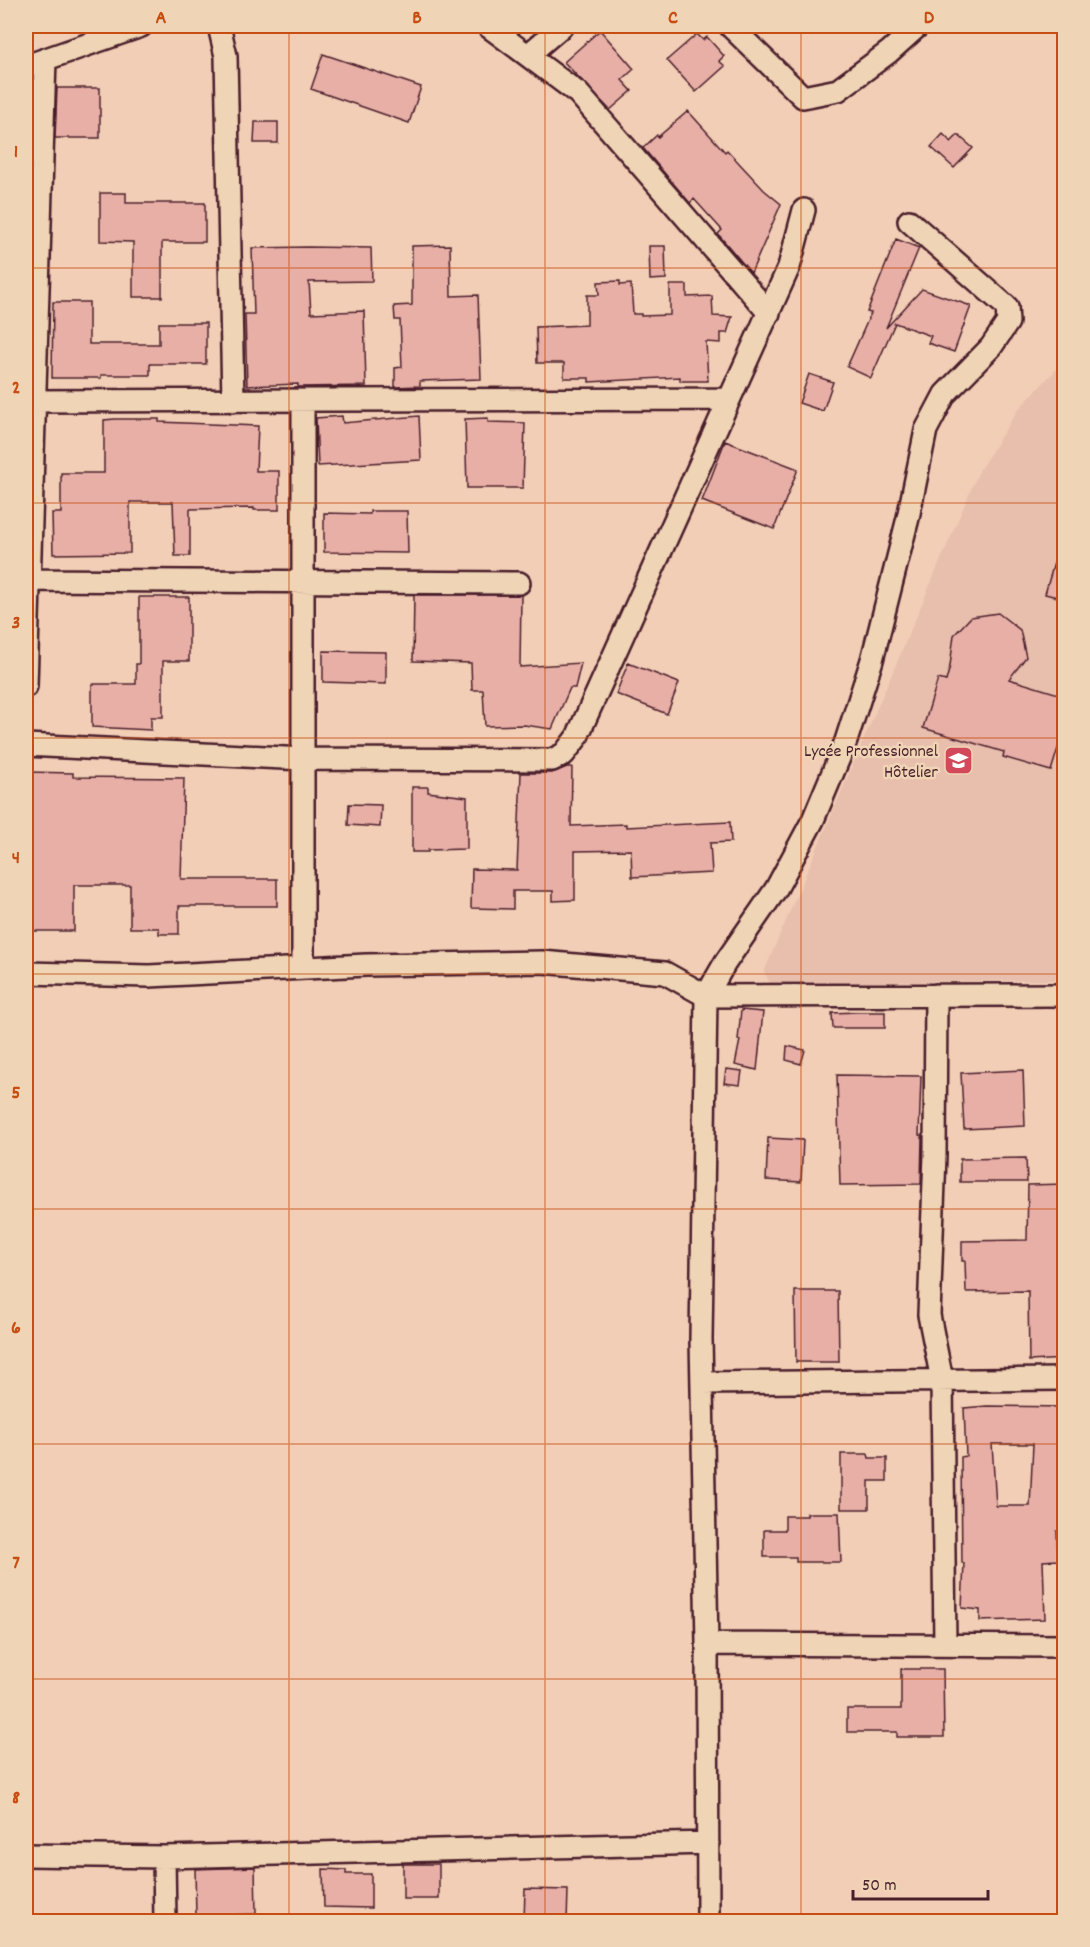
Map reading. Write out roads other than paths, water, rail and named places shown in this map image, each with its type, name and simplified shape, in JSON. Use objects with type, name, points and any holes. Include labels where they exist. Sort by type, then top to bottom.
[{"type":"street","points":[[26,66],[141,26]]},
{"type":"street","points":[[219,26],[226,56],[233,401]]},
{"type":"street","points":[[488,26],[578,93],[769,313]]},
{"type":"street","points":[[528,55],[562,26]]},
{"type":"street","points":[[730,26],[804,97],[838,90],[889,52],[918,26]]},
{"type":"street","points":[[26,686],[30,580],[30,401],[45,59]]},
{"type":"street","points":[[26,745],[304,759],[552,760],[564,754],[577,737],[769,313],[789,267],[804,210]]},
{"type":"street","points":[[708,1922],[707,1644],[702,1383],[706,996],[725,963],[776,889],[813,820],[846,741],[872,660],[901,547],[926,430],[945,394],[992,346],[1008,322],[1007,308],[909,221]]},
{"type":"street","points":[[30,401],[729,399]]},
{"type":"street","points":[[303,401],[303,968]]},
{"type":"street","points":[[30,580],[519,582]]},
{"type":"street","points":[[26,973],[149,976],[303,968],[542,962],[665,973],[706,996],[1065,995]]},
{"type":"street","points":[[936,994],[935,1155],[929,1315],[942,1380],[945,1645]]},
{"type":"street","points":[[702,1383],[1065,1379]]},
{"type":"street","points":[[707,1644],[1065,1646]]},
{"type":"street","points":[[26,1855],[164,1857],[708,1843]]},
{"type":"street","points":[[164,1857],[165,1922]]},
{"type":"place","name":"Lycée Professionnel Hôtelier","points":[[959,760]]}]
